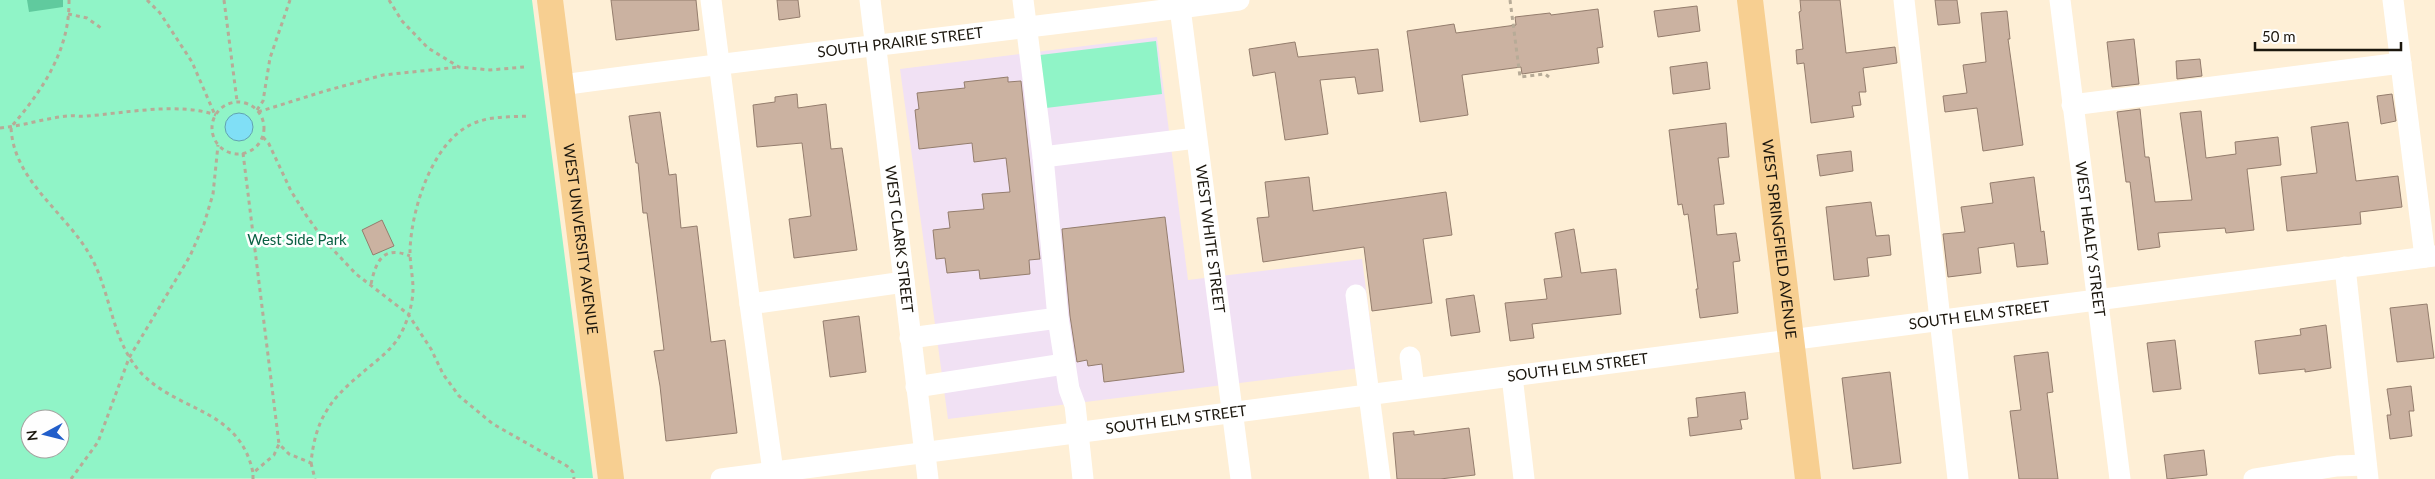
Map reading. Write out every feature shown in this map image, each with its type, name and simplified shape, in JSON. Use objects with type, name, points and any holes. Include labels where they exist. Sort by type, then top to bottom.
[{"type":"main road","name":"WEST UNIVERSITY AVENUE","points":[[550,0],[611,479]]},
{"type":"main road","name":"WEST SPRINGFIELD AVENUE","points":[[1750,0],[1808,479]]},
{"type":"street","points":[[711,0],[774,476]]},
{"type":"street","name":"WEST CLARK STREET","points":[[870,0],[928,479]]},
{"type":"street","points":[[1023,0],[1043,157],[1058,318],[1064,364],[1074,405],[1083,479]]},
{"type":"street","name":"SOUTH PRAIRIE STREET","points":[[562,85],[719,63],[1027,28],[1179,4],[1239,0]]},
{"type":"street","points":[[1904,0],[1958,479]]},
{"type":"street","name":"WEST HEALEY STREET","points":[[2060,0],[2120,479]]},
{"type":"street","points":[[2393,0],[2430,257]]},
{"type":"street","name":"WEST WHITE STREET","points":[[1179,4],[1241,479]]},
{"type":"street","points":[[2072,105],[2401,63]]},
{"type":"street","points":[[1043,157],[1196,138]]},
{"type":"street","name":"SOUTH ELM STREET","points":[[721,479],[774,476],[924,452],[2430,257]]},
{"type":"street","points":[[2254,479],[2337,466],[2367,472],[2345,267]]},
{"type":"street","points":[[750,304],[904,282]]},
{"type":"street","points":[[1356,295],[1380,479]]},
{"type":"street","points":[[910,338],[1058,318]]},
{"type":"street","points":[[1410,357],[1414,388]]},
{"type":"street","points":[[916,387],[1064,364]]},
{"type":"street","points":[[1512,376],[1524,479]]},
{"type":"path","points":[[69,0],[68,14],[58,60],[32,103],[11,127],[13,144],[24,170],[46,202],[76,233],[92,258],[119,338],[129,358],[154,385],[213,417],[230,429],[247,451],[253,479]]},
{"type":"path","points":[[147,0],[160,13],[192,62],[216,115]]},
{"type":"path","points":[[224,0],[237,101]]},
{"type":"path","points":[[258,111],[263,100],[270,58],[290,0]]},
{"type":"path","points":[[389,0],[402,20],[428,48],[459,67]]},
{"type":"path","points":[[1510,0],[1520,77],[1544,74],[1548,77]]},
{"type":"path","points":[[68,14],[87,18],[101,28]]},
{"type":"path","points":[[258,111],[383,75],[459,67],[490,70],[524,67]]},
{"type":"path","points":[[71,479],[98,442],[129,358],[190,256],[204,224],[213,194],[218,145],[212,131],[216,115],[228,104],[237,101],[251,104],[258,111],[262,123],[263,137],[259,145],[243,153],[232,153],[218,145]]},
{"type":"path","points":[[0,128],[69,116],[84,117],[132,111],[168,109],[207,112],[216,115]]},
{"type":"path","points":[[316,479],[311,463],[315,434],[324,413],[338,394],[380,359],[397,340],[408,314],[413,290],[410,236],[416,208],[438,157],[452,138],[466,126],[480,120],[529,116]]},
{"type":"path","points":[[263,137],[269,144],[291,191],[306,215],[339,256],[408,314],[431,349],[443,374],[459,396],[493,424],[573,472],[574,479]]},
{"type":"path","points":[[243,153],[279,444],[274,455],[253,473]]},
{"type":"path","points":[[371,284],[376,265],[384,253],[395,252],[410,256]]},
{"type":"path","points":[[279,444],[289,454],[311,463]]},
{"type":"shaded area","points":[[1157,37],[1188,280],[1362,259],[1376,366],[948,419],[900,69]]},
{"type":"green space","name":"West Side Park","points":[[0,0],[532,0],[593,478],[0,479]]},
{"type":"green space","points":[[27,0],[63,0],[63,7],[29,12]]},
{"type":"green space","points":[[1156,41],[1162,94],[1046,108],[1040,55]]},
{"type":"water","points":[[239,113],[249,117],[253,127],[249,137],[239,141],[229,137],[225,127],[229,117]]},
{"type":"building","points":[[611,0],[696,0],[699,30],[616,40]]},
{"type":"building","points":[[777,0],[798,0],[800,17],[779,20]]},
{"type":"building","points":[[1800,0],[1840,0],[1846,53],[1895,47],[1897,63],[1863,68],[1866,92],[1859,92],[1861,105],[1852,106],[1854,117],[1811,123],[1804,63],[1797,64],[1796,50],[1803,49],[1799,12],[1801,11]]},
{"type":"building","points":[[1935,0],[1957,0],[1960,23],[1938,25]]},
{"type":"building","points":[[1697,6],[1700,31],[1658,37],[1654,11]]},
{"type":"building","points":[[1598,9],[1603,47],[1597,48],[1599,63],[1522,74],[1521,67],[1462,75],[1468,115],[1420,122],[1407,31],[1454,24],[1456,33],[1516,25],[1515,17]]},
{"type":"building","points":[[2007,11],[2010,39],[2008,39],[2023,145],[1983,151],[1977,108],[1945,112],[1943,96],[1967,93],[1963,65],[1986,62],[1981,13]]},
{"type":"building","points":[[2134,39],[2139,84],[2112,87],[2107,42]]},
{"type":"building","points":[[1295,42],[1298,57],[1378,49],[1383,91],[1358,94],[1355,77],[1320,80],[1328,134],[1285,140],[1275,72],[1253,76],[1249,49]]},
{"type":"building","points":[[2200,59],[2202,76],[2177,79],[2176,61]]},
{"type":"building","points":[[1707,62],[1710,89],[1673,94],[1670,67]]},
{"type":"building","points":[[1008,77],[1008,82],[1021,81],[1040,259],[1029,260],[1030,274],[980,279],[979,270],[947,273],[945,258],[936,259],[933,230],[950,228],[948,212],[984,209],[982,194],[1010,192],[1006,158],[974,162],[972,143],[919,149],[915,110],[919,109],[917,93],[965,88],[964,82]]},
{"type":"building","points":[[797,94],[798,108],[826,104],[831,149],[842,148],[857,250],[794,258],[789,219],[811,216],[802,143],[757,147],[753,105],[775,102],[775,97]]},
{"type":"building","points":[[2392,94],[2396,121],[2381,124],[2377,96]]},
{"type":"building","points":[[2140,109],[2145,157],[2149,157],[2155,202],[2192,200],[2180,113],[2201,111],[2206,158],[2236,154],[2235,142],[2278,137],[2281,165],[2247,169],[2254,230],[2226,233],[2225,228],[2158,233],[2160,247],[2138,250],[2130,182],[2126,182],[2117,112]]},
{"type":"building","points":[[660,112],[669,175],[676,174],[681,228],[697,226],[711,342],[725,340],[737,433],[666,441],[654,351],[664,350],[647,213],[643,213],[638,163],[636,163],[629,116]]},
{"type":"building","points":[[2348,122],[2356,181],[2398,176],[2402,207],[2360,212],[2361,224],[2287,231],[2281,177],[2317,173],[2311,127]]},
{"type":"building","points":[[1726,123],[1729,157],[1718,158],[1724,204],[1714,205],[1717,235],[1736,233],[1740,261],[1733,262],[1738,313],[1700,318],[1688,214],[1684,215],[1682,204],[1678,205],[1669,130]]},
{"type":"building","points":[[1851,151],[1853,171],[1820,176],[1817,155]]},
{"type":"building","points":[[1309,177],[1313,211],[1446,192],[1452,235],[1423,239],[1432,303],[1372,311],[1364,247],[1263,262],[1257,218],[1269,217],[1265,182]]},
{"type":"building","points":[[2034,177],[2041,232],[2044,231],[2048,264],[2017,267],[2014,243],[1978,248],[1981,273],[1948,277],[1943,234],[1965,232],[1961,207],[1993,203],[1990,183]]},
{"type":"building","points":[[1871,202],[1876,236],[1889,235],[1891,255],[1867,258],[1869,276],[1834,280],[1826,207]]},
{"type":"building","points":[[1165,217],[1184,372],[1104,382],[1102,364],[1088,366],[1087,360],[1077,362],[1070,316],[1062,229]]},
{"type":"building","points":[[382,220],[394,246],[373,255],[362,230]]},
{"type":"building","points":[[1574,229],[1581,273],[1616,269],[1621,314],[1532,324],[1534,338],[1510,341],[1505,303],[1547,299],[1544,279],[1562,277],[1555,233]]},
{"type":"building","points":[[1474,295],[1480,332],[1451,336],[1446,299]]},
{"type":"building","points":[[2427,304],[2434,358],[2397,362],[2390,308]]},
{"type":"building","points":[[859,316],[866,372],[830,377],[823,321]]},
{"type":"building","points":[[2326,325],[2331,368],[2305,372],[2305,369],[2259,374],[2255,341],[2301,335],[2300,329]]},
{"type":"building","points":[[2175,340],[2181,389],[2153,392],[2147,343]]},
{"type":"building","points":[[2048,352],[2053,392],[2047,393],[2058,479],[2019,479],[2010,411],[2021,410],[2014,356]]},
{"type":"building","points":[[1890,372],[1901,463],[1853,469],[1842,378]]},
{"type":"building","points":[[2411,386],[2414,411],[2409,411],[2412,436],[2390,439],[2387,415],[2391,415],[2387,389]]},
{"type":"building","points":[[1745,392],[1748,419],[1740,420],[1742,429],[1690,436],[1688,418],[1698,417],[1696,398]]},
{"type":"building","points":[[1469,428],[1475,475],[1440,479],[1397,479],[1393,433],[1414,431],[1414,435]]},
{"type":"building","points":[[2204,450],[2207,475],[2167,479],[2164,455]]}]
